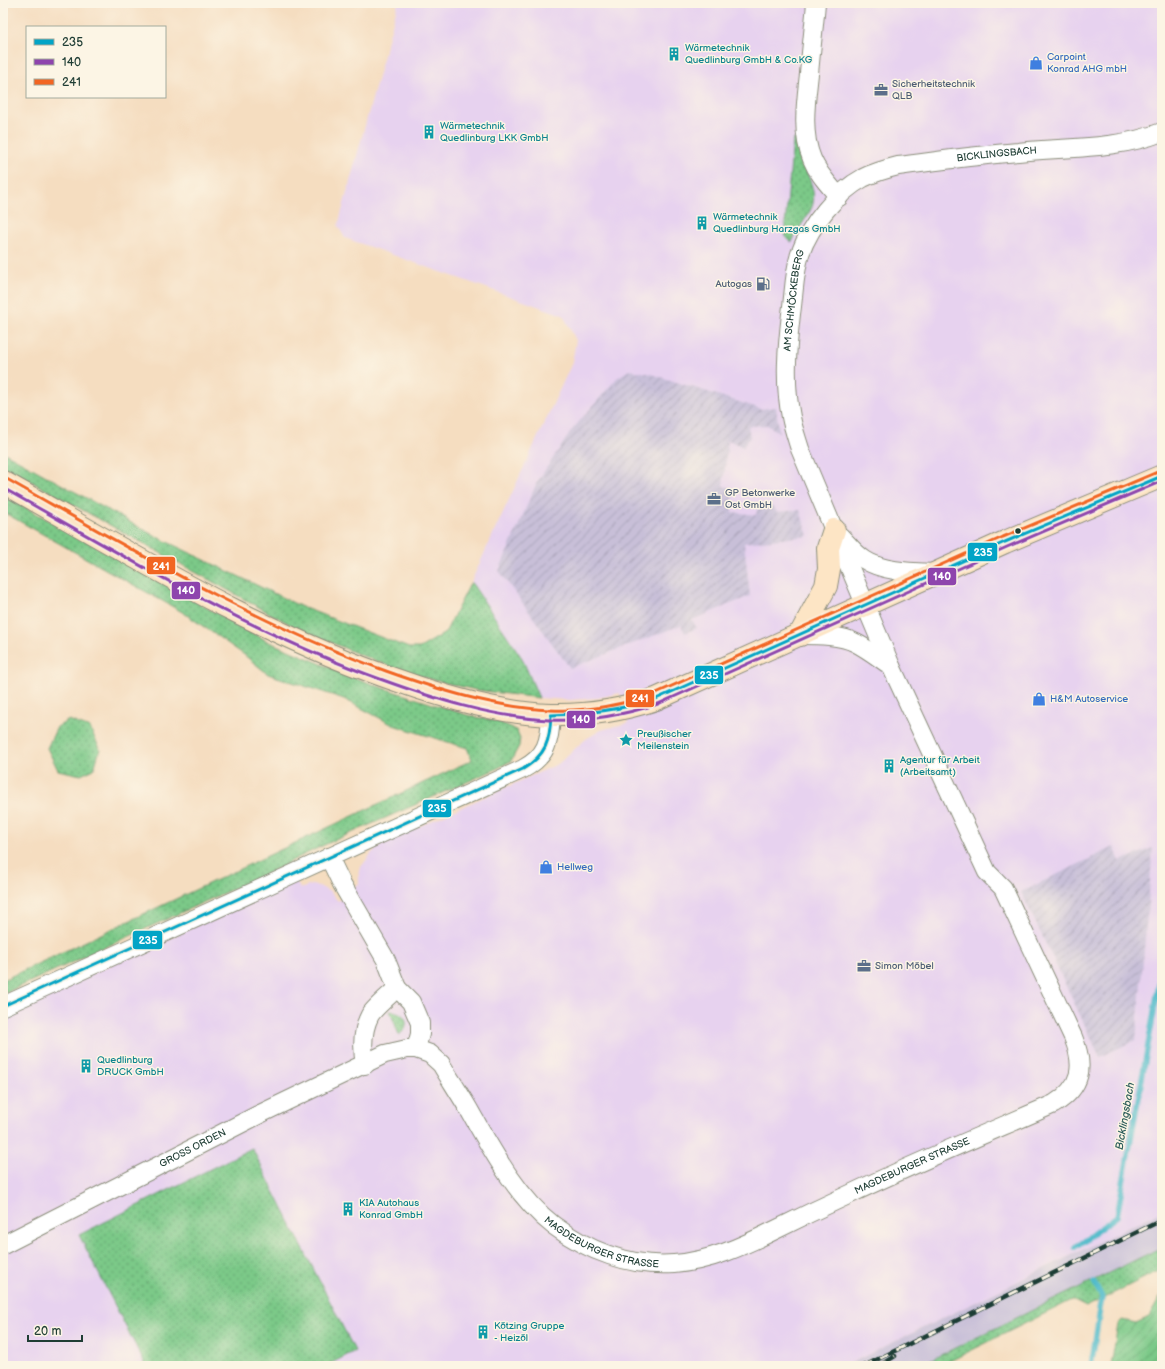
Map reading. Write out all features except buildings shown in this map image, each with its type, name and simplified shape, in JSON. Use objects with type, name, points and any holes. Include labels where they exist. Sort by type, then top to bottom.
[{"type":"main road","points":[[3,482],[234,611],[323,652],[384,676],[431,692],[496,708],[551,715],[581,715],[606,712],[656,699],[866,606],[1005,542],[1162,476]]},
{"type":"main road","points":[[800,635],[826,586],[829,569],[828,548],[834,530]]},
{"type":"street","points":[[816,3],[806,102],[807,143],[816,169],[838,197]]},
{"type":"street","name":"BICKLINGSBACH","points":[[838,197],[862,178],[879,170],[898,166],[1019,151],[1104,146],[1127,143],[1162,132]]},
{"type":"street","name":"AM SCHMÖCKEBERG","points":[[838,197],[814,226],[800,254],[797,266],[790,322],[787,378],[791,418],[800,449],[866,606]]},
{"type":"street","points":[[834,530],[863,559],[875,566],[915,572],[935,573]]},
{"type":"street","name":"MAGDEBURGER STRASSE","points":[[416,1049],[430,1054],[441,1064],[499,1160],[519,1189],[534,1207],[552,1223],[583,1244],[600,1252],[637,1262],[656,1264],[690,1262],[734,1250],[848,1195],[1054,1104],[1067,1095],[1076,1082],[1080,1064],[1078,1048],[1074,1037],[1003,888],[987,872],[890,666],[866,606]]},
{"type":"street","points":[[800,635],[841,638],[855,642],[890,666]]},
{"type":"street","points":[[3,1006],[530,765],[538,759],[547,744],[550,734],[551,715]]},
{"type":"street","points":[[329,857],[342,884],[386,960],[397,988],[411,1002],[420,1023],[420,1034],[416,1049]]},
{"type":"street","points":[[365,1065],[363,1046],[368,1020],[371,1014],[397,988]]},
{"type":"street","name":"GROSS ORDEN","points":[[3,1245],[262,1113],[365,1065],[385,1054],[407,1049],[416,1049]]},
{"type":"shaded area","points":[[398,3],[1162,3],[1162,1211],[845,1366],[3,1366],[3,1014],[296,880],[300,889],[311,885],[319,886],[330,892],[338,901],[354,893],[352,888],[359,884],[361,867],[382,843],[558,764],[586,739],[601,730],[628,723],[620,693],[598,698],[570,700],[539,698],[522,658],[471,582],[572,363],[576,340],[563,315],[345,238],[338,226]]},
{"type":"shaded area","points":[[629,370],[648,373],[761,409],[776,407],[779,432],[767,425],[748,426],[750,437],[743,447],[728,440],[723,486],[733,488],[732,512],[756,515],[758,506],[772,506],[777,512],[800,510],[808,536],[744,543],[750,596],[692,620],[697,628],[685,633],[681,625],[570,668],[499,571],[537,482],[572,430],[617,378]]},
{"type":"shaded area","points":[[1114,847],[1120,861],[1153,848],[1136,1040],[1100,1057],[1021,892]]},
{"type":"shaded area","points":[[1162,1211],[1162,1247],[918,1366],[845,1366]]},
{"type":"green space","points":[[793,140],[799,140],[802,158],[814,195],[812,207],[792,242],[786,238],[785,226]]},
{"type":"green space","points":[[3,452],[155,536],[302,607],[409,648],[420,648],[445,633],[471,582],[522,658],[539,698],[476,690],[402,671],[291,625],[3,466]]},
{"type":"green space","points":[[3,495],[269,642],[380,687],[467,715],[499,722],[517,731],[520,738],[519,746],[511,761],[494,770],[324,845],[285,865],[3,994],[3,980],[472,760],[467,748],[393,725],[344,699],[268,674],[243,654],[184,613],[3,512]]},
{"type":"green space","points":[[69,720],[90,728],[100,749],[94,769],[81,775],[58,770],[47,748],[57,727]]},
{"type":"green space","points":[[390,1011],[400,1013],[405,1019],[406,1027],[399,1035]]},
{"type":"green space","points":[[252,1148],[355,1351],[326,1366],[146,1366],[79,1235]]},
{"type":"green space","points":[[1162,1247],[1162,1271],[1156,1272],[1086,1307],[1072,1300],[940,1366],[918,1366]]},
{"type":"green space","points":[[1162,1294],[1162,1366],[1111,1366],[1118,1324],[1122,1320],[1136,1323],[1149,1317]]},
{"type":"waterway","name":"Bicklingsbach","points":[[1075,1247],[1117,1216],[1162,968]]},
{"type":"waterway","name":"Bicklingsbach","points":[[1091,1366],[1102,1297],[1094,1282]]},
{"type":"railway","points":[[864,1366],[1162,1220]]},
{"type":"railway","points":[[879,1366],[895,1356]]},
{"type":"transit line","name":"241","points":[[5,478],[145,557],[239,607],[336,652],[406,678],[466,696],[529,708],[576,710],[603,707],[654,694],[1003,537],[1160,471]]},
{"type":"transit line","name":"235","points":[[551,715],[604,711],[656,699],[1005,542],[1162,476]]},
{"type":"transit line","name":"140","points":[[3,488],[141,566],[235,616],[282,639],[331,660],[380,679],[463,706],[527,718],[577,720],[604,717],[658,704],[1007,547],[1162,481]]},
{"type":"transit line","name":"235","points":[[3,1006],[523,769],[531,764],[542,753],[548,740],[551,715]]},
{"type":"place","name":"Wärmetechnik Quedlinburg GmbH & Co.KG","points":[[674,54]]},
{"type":"place","name":"Carpoint Konrad AHG mbH","points":[[1036,63]]},
{"type":"place","name":"Sicherheitstechnik QLB","points":[[881,90]]},
{"type":"place","name":"Wärmetechnik Quedlinburg LKK GmbH","points":[[429,132]]},
{"type":"place","name":"Wärmetechnik Quedlinburg Harzgas GmbH","points":[[702,223]]},
{"type":"place","name":"Autogas","points":[[763,284]]},
{"type":"place","name":"GP Betonwerke Ost GmbH","points":[[714,499]]},
{"type":"place","name":"H&M Autoservice","points":[[1039,699]]},
{"type":"place","name":"Preußischer Meilenstein","points":[[626,740]]},
{"type":"place","name":"Agentur für Arbeit (Arbeitsamt)","points":[[889,766]]},
{"type":"place","name":"Hellweg","points":[[546,867]]},
{"type":"place","name":"Simon Möbel","points":[[864,966]]},
{"type":"place","name":"Quedlinburg DRUCK GmbH","points":[[86,1066]]},
{"type":"place","name":"KIA Autohaus Konrad GmbH","points":[[348,1209]]},
{"type":"place","name":"Kötzing Gruppe - Heizöl","points":[[483,1332]]}]
